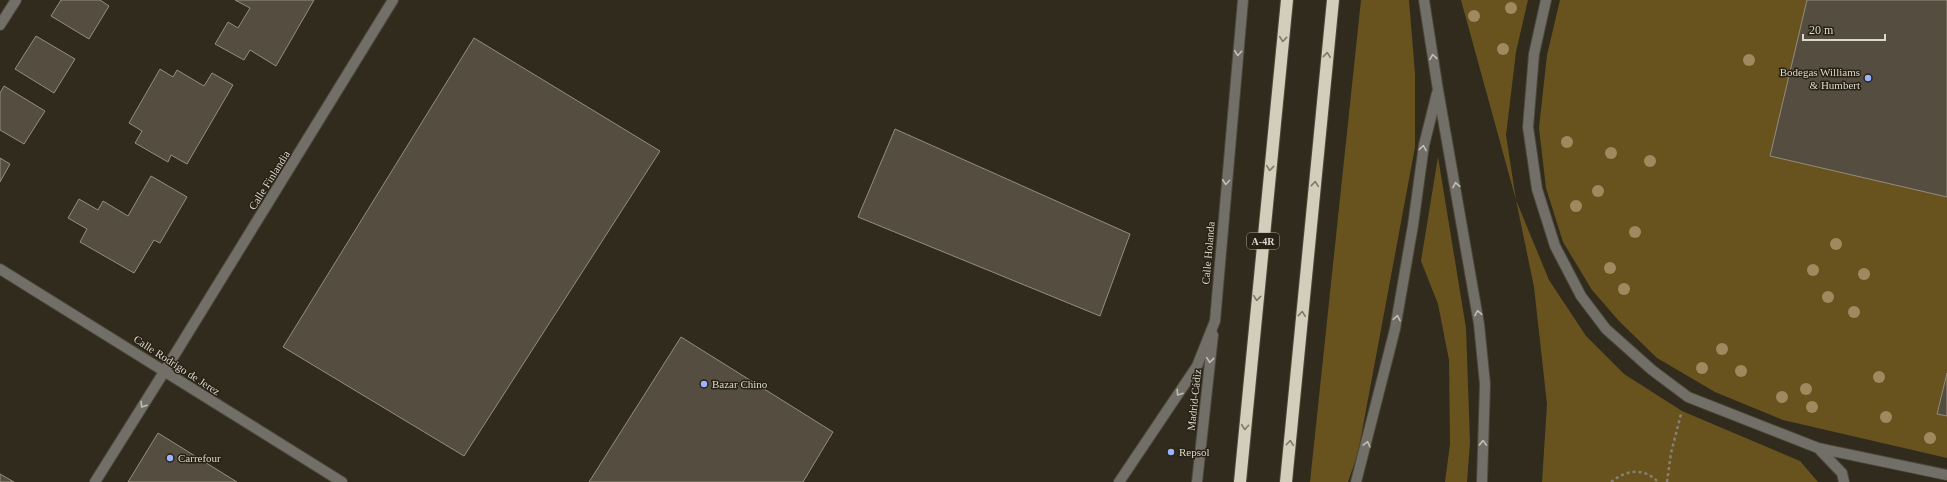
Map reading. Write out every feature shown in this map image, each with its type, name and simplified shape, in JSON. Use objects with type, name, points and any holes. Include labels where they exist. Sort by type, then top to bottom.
[{"type":"highway","name":"A-4R","points":[[1240,482],[1287,0]]},
{"type":"highway","points":[[1286,482],[1333,0]]},
{"type":"street","points":[[0,25],[16,0]]},
{"type":"street","name":"Calle Finlandia","points":[[94,482],[164,372],[393,0]]},
{"type":"street","name":"Calle Holanda","points":[[1119,482],[1197,366],[1215,321],[1243,0]]},
{"type":"street","points":[[1424,0],[1438,90],[1480,324],[1484,384],[1482,482]]},
{"type":"street","points":[[1546,0],[1534,54],[1528,127],[1537,189],[1554,246],[1581,296],[1606,329],[1652,370],[1688,397],[1818,448],[1947,475]]},
{"type":"street","points":[[1356,482],[1395,329],[1413,225],[1424,145],[1438,90]]},
{"type":"street","name":"Calle Rodrigo de Jerez","points":[[0,269],[342,482]]},
{"type":"street","name":"Madrid-Cádiz","points":[[1197,482],[1215,321]]},
{"type":"street","points":[[1818,448],[1842,473],[1844,482]]},
{"type":"path","points":[[1667,482],[1670,453],[1679,421],[1688,397]]},
{"type":"path","points":[[1612,482],[1620,475],[1631,471],[1642,472],[1653,476],[1658,482]]},
{"type":"shaded area","points":[[1361,0],[1409,0],[1415,74],[1415,147],[1358,453],[1348,482],[1310,482]]},
{"type":"shaded area","points":[[1461,0],[1528,0],[1516,52],[1506,135],[1516,200]]},
{"type":"shaded area","points":[[1560,0],[1807,0],[1770,156],[1947,197],[1947,373],[1937,413],[1947,416],[1947,458],[1783,420],[1715,392],[1657,358],[1619,321],[1592,290],[1563,242],[1546,188],[1539,128],[1547,55]]},
{"type":"shaded area","points":[[1438,157],[1466,328],[1470,442],[1467,482],[1445,482],[1450,444],[1449,360],[1438,304],[1421,261]]},
{"type":"shaded area","points":[[1516,200],[1549,280],[1586,336],[1624,374],[1682,411],[1800,461],[1818,482],[1542,482],[1547,404],[1534,287]]},
{"type":"building","points":[[61,0],[100,0],[109,6],[89,39],[51,16]]},
{"type":"building","points":[[235,0],[314,0],[276,66],[250,50],[244,60],[215,44],[228,22],[238,28],[250,8]]},
{"type":"building","name":"Bodegas Williams & Humbert","points":[[1807,0],[1947,0],[1947,197],[1770,156]]},
{"type":"building","points":[[36,36],[75,59],[54,93],[15,69]]},
{"type":"building","points":[[474,38],[660,151],[464,456],[283,347]]},
{"type":"building","points":[[160,69],[173,77],[177,70],[204,86],[212,73],[233,85],[187,164],[171,155],[168,162],[135,143],[142,131],[129,123]]},
{"type":"building","points":[[4,86],[45,111],[24,144],[0,130],[0,93]]},
{"type":"building","points":[[895,129],[1130,234],[1100,316],[858,217]]},
{"type":"building","points":[[0,158],[10,164],[0,182]]},
{"type":"building","points":[[151,176],[187,197],[160,243],[154,240],[134,273],[80,242],[87,229],[68,218],[79,199],[98,210],[103,201],[128,216]]},
{"type":"building","name":"Bazar Chino","points":[[681,337],[833,432],[803,482],[589,482]]},
{"type":"building","points":[[1947,373],[1947,416],[1937,414]]},
{"type":"building","name":"Carrefour","points":[[158,433],[237,482],[128,482]]},
{"type":"building","points":[[0,474],[14,482],[0,482]]},
{"type":"place","name":"Bodegas Williams & Humbert","points":[[1868,78]]},
{"type":"place","name":"Bazar Chino","points":[[704,384]]},
{"type":"place","name":"Repsol","points":[[1171,452]]},
{"type":"place","name":"Carrefour","points":[[170,458]]}]
